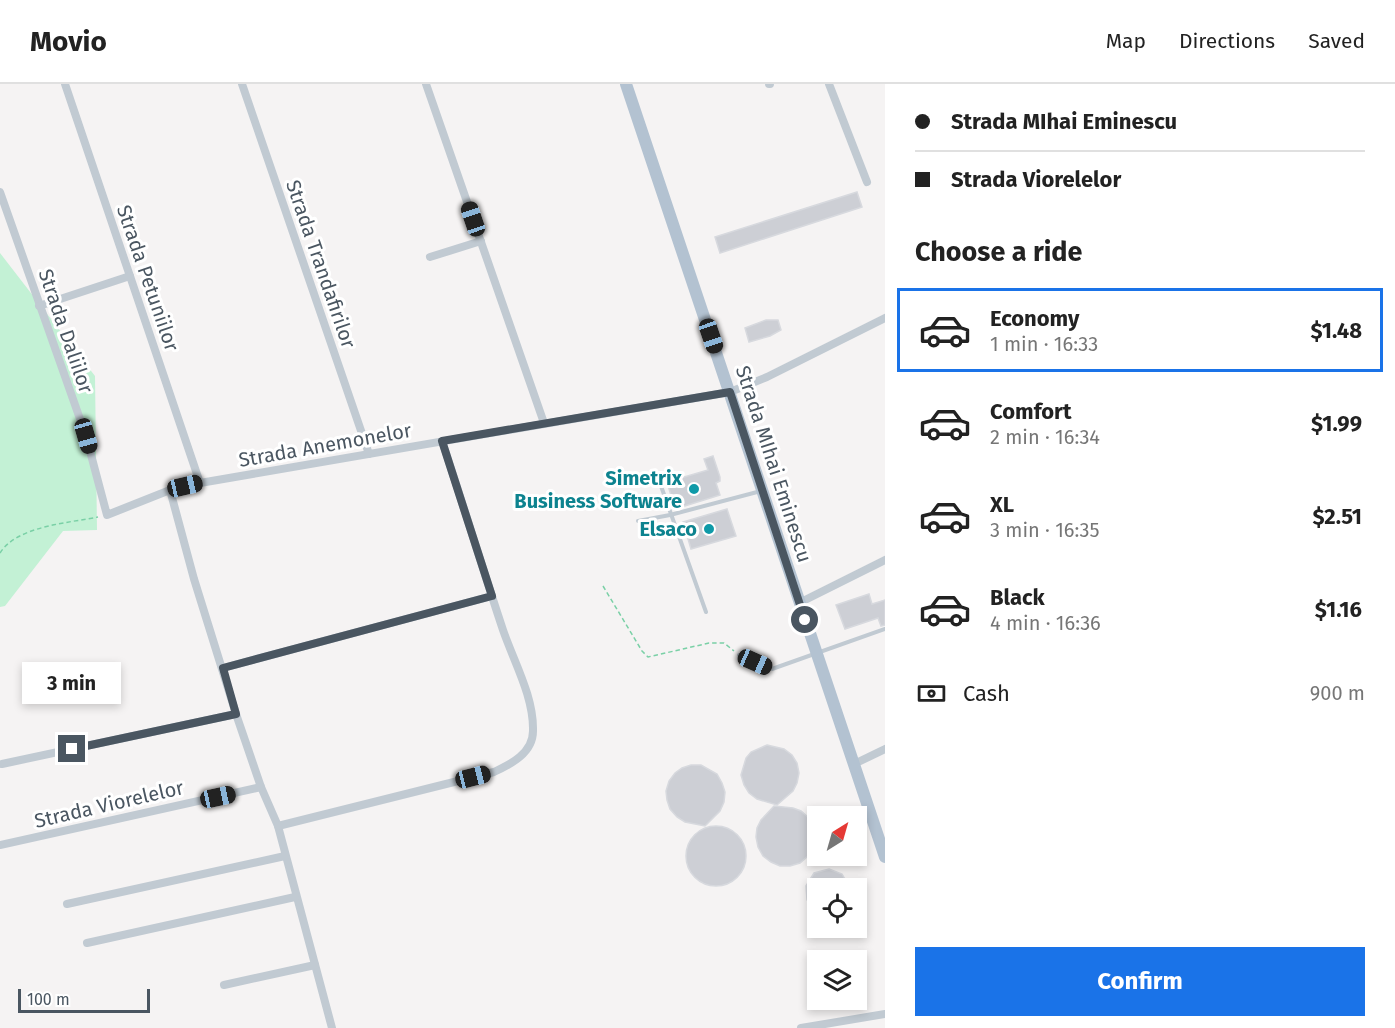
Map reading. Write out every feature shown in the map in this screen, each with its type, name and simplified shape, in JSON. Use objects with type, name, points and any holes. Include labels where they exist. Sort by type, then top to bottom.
[{"type":"main road","name":"Strada MIhai Eminescu","points":[[626,84],[885,857]]},
{"type":"street","name":"Strada Petuniilor","points":[[65,84],[200,483]]},
{"type":"street","name":"Strada Trandafirilor","points":[[242,84],[369,454]]},
{"type":"street","points":[[426,84],[544,423]]},
{"type":"street","points":[[829,84],[867,182]]},
{"type":"street","name":"Strada Daliilor","points":[[0,192],[86,436],[108,515]]},
{"type":"street","points":[[430,258],[481,242]]},
{"type":"street","points":[[39,306],[130,276]]},
{"type":"street","name":"Strada Anemonelor","points":[[108,515],[170,490],[200,483],[730,392],[767,377],[885,318]]},
{"type":"street","points":[[278,826],[494,772],[514,762],[527,749],[533,733],[529,701],[442,441]]},
{"type":"street","points":[[170,490],[194,579],[236,714],[261,787],[278,826],[330,1028]]},
{"type":"street","points":[[799,603],[885,560]]},
{"type":"street","points":[[223,668],[492,596]]},
{"type":"street","points":[[2,764],[236,714]]},
{"type":"street","points":[[854,764],[885,748]]},
{"type":"street","name":"Strada Viorelelor","points":[[0,845],[261,787]]},
{"type":"street","points":[[67,904],[285,856]]},
{"type":"street","points":[[87,943],[295,897]]},
{"type":"street","points":[[224,986],[315,965]]},
{"type":"street","points":[[801,1028],[885,1014]]},
{"type":"lane","points":[[661,486],[706,612]]},
{"type":"lane","points":[[638,521],[670,515],[761,490]]},
{"type":"lane","points":[[739,655],[772,669],[885,628]]},
{"type":"path","points":[[0,553],[4,546],[29,531],[108,515]]},
{"type":"path","points":[[603,586],[642,651],[648,657],[709,643],[724,643],[739,655]]},
{"type":"green space","points":[[0,253],[95,376],[97,530],[63,531],[5,606],[0,607]]},
{"type":"building","points":[[857,192],[862,207],[720,253],[715,237]]},
{"type":"building","points":[[766,320],[778,320],[781,330],[749,342],[745,328]]},
{"type":"building","name":"Simetrix Business Software","points":[[713,456],[720,477],[720,481],[716,483],[720,495],[675,509],[667,482],[708,470],[704,459]]},
{"type":"building","name":"Elsaco","points":[[727,509],[736,536],[691,549],[683,522]]},
{"type":"building","points":[[869,594],[872,604],[885,600],[885,625],[881,626],[878,618],[845,629],[836,605]]},
{"type":"building","points":[[767,745],[784,749],[792,755],[799,773],[793,791],[777,805],[757,799],[749,793],[741,775],[746,758],[751,752]]},
{"type":"building","points":[[691,765],[701,765],[717,774],[725,792],[720,811],[705,826],[685,822],[677,817],[670,809],[667,800],[666,791],[669,781],[675,773]]},
{"type":"building","points":[[774,806],[801,811],[807,816],[807,857],[800,863],[780,866],[763,856],[756,837],[761,820]]},
{"type":"building","points":[[710,826],[722,826],[733,831],[741,839],[746,856],[744,868],[733,881],[722,886],[710,886],[699,881],[691,873],[686,862],[686,850],[691,839],[699,831]]},
{"type":"building","points":[[829,869],[842,874],[844,878],[811,878],[814,873]]},
{"type":"place","name":"Simetrix Business Software","points":[[694,489]]},
{"type":"place","name":"Elsaco","points":[[709,529]]},
{"type":"route","points":[[72,749],[236,714],[223,668],[492,596],[442,441],[544,423],[730,392],[805,620]]}]
